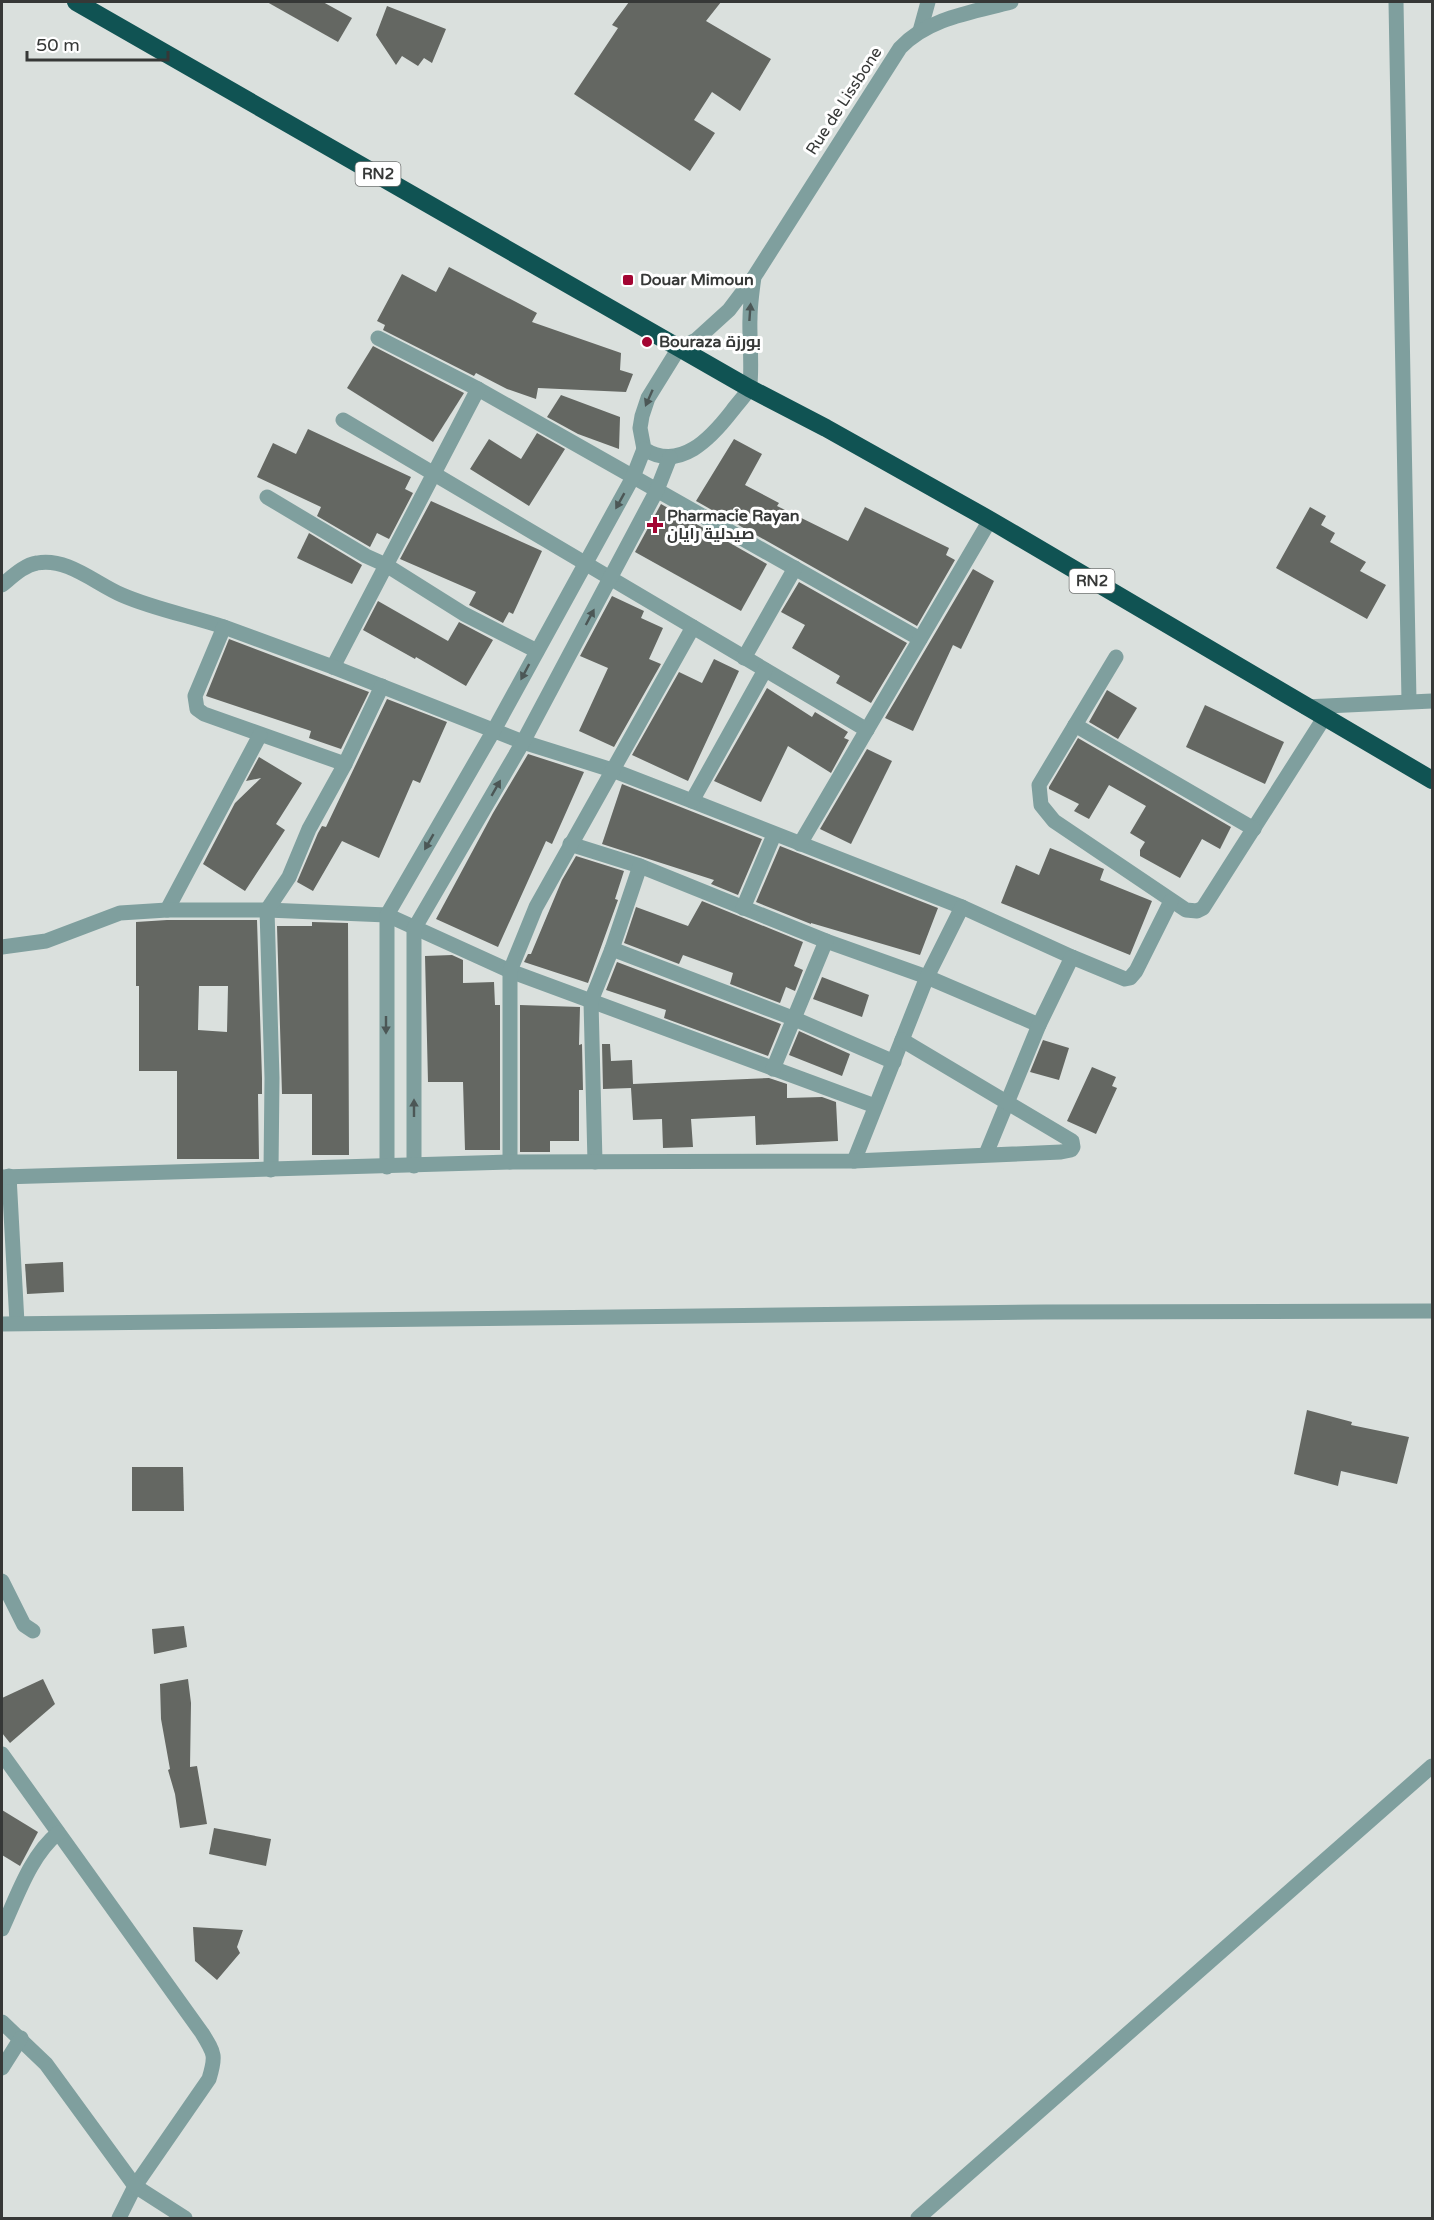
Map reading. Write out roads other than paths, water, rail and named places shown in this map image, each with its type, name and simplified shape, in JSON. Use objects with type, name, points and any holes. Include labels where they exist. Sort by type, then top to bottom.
[{"type":"highway","name":"RN2","points":[[76,2],[749,388],[826,428],[990,520],[1432,780]]},
{"type":"street","points":[[920,31],[928,2]]},
{"type":"street","name":"Rue de Lissbone","points":[[679,348],[696,340],[729,310],[754,277],[900,48],[920,31],[940,22],[1011,2]]},
{"type":"street","points":[[1396,2],[1409,701]]},
{"type":"street","points":[[679,348],[648,398],[642,416],[640,437],[644,448],[655,456],[681,455],[698,446],[719,427],[749,388],[750,316],[754,277]]},
{"type":"street","points":[[378,338],[478,389],[920,639]]},
{"type":"street","points":[[333,666],[478,389]]},
{"type":"street","points":[[343,420],[867,730]]},
{"type":"street","points":[[387,1167],[385,954],[387,915],[494,730],[633,477],[644,448]]},
{"type":"street","points":[[414,1166],[414,929],[523,742],[657,490],[670,457]]},
{"type":"street","points":[[267,497],[366,556],[386,565],[464,614],[537,651]]},
{"type":"street","points":[[800,844],[990,520]]},
{"type":"street","points":[[2,585],[27,566],[37,563],[64,566],[123,595],[224,627],[333,666],[523,742],[612,770],[692,801],[962,907],[1118,976],[1130,978],[1136,971],[1171,901]]},
{"type":"street","points":[[744,658],[795,568]]},
{"type":"street","points":[[224,627],[195,696],[197,709],[204,714],[260,735],[345,764]]},
{"type":"street","points":[[510,1162],[510,971],[536,907],[693,627]]},
{"type":"street","points":[[1116,657],[1039,785],[1041,805],[1054,821],[1186,910],[1197,911],[1203,908],[1324,718]]},
{"type":"street","points":[[692,801],[765,670]]},
{"type":"street","points":[[271,1170],[272,1078],[267,910],[289,877],[309,829],[345,764],[382,686]]},
{"type":"street","points":[[1305,707],[1432,701]]},
{"type":"street","points":[[1075,725],[1254,829]]},
{"type":"street","points":[[167,910],[260,735]]},
{"type":"street","points":[[743,908],[774,835]]},
{"type":"street","points":[[570,844],[640,866],[743,908],[927,977],[1038,1025]]},
{"type":"street","points":[[595,1162],[591,1001],[612,949],[640,866]]},
{"type":"street","points":[[854,1161],[927,977],[962,907]]},
{"type":"street","points":[[2,947],[46,941],[98,920],[120,914],[167,910],[267,910],[387,915],[510,971],[875,1106]]},
{"type":"street","points":[[773,1069],[826,940]]},
{"type":"street","points":[[612,949],[795,1019],[894,1062]]},
{"type":"street","points":[[986,1154],[1038,1025],[1072,957]]},
{"type":"street","points":[[17,1323],[5,1177],[510,1162],[854,1161],[1061,1152],[1071,1150],[1073,1147],[1072,1141],[902,1040]]},
{"type":"street","points":[[2,1324],[1044,1312],[1432,1311]]},
{"type":"street","points":[[2,1581],[24,1625],[33,1631]]},
{"type":"street","points":[[2,1754],[202,2033],[215,2060],[209,2079],[135,2186],[119,2218]]},
{"type":"street","points":[[918,2218],[1432,1766]]},
{"type":"street","points":[[2,1929],[36,1858],[45,1844],[58,1833]]},
{"type":"street","points":[[2,2022],[46,2064],[135,2186],[184,2218]]},
{"type":"street","points":[[2,2068],[21,2038]]},
{"type":"place","name":"Douar Mimoun","points":[[628,280]]},
{"type":"place","name":"Bouraza بورزة","points":[[647,342]]},
{"type":"place","name":"Pharmacie Rayan صيدلية رايان","points":[[655,525]]}]
